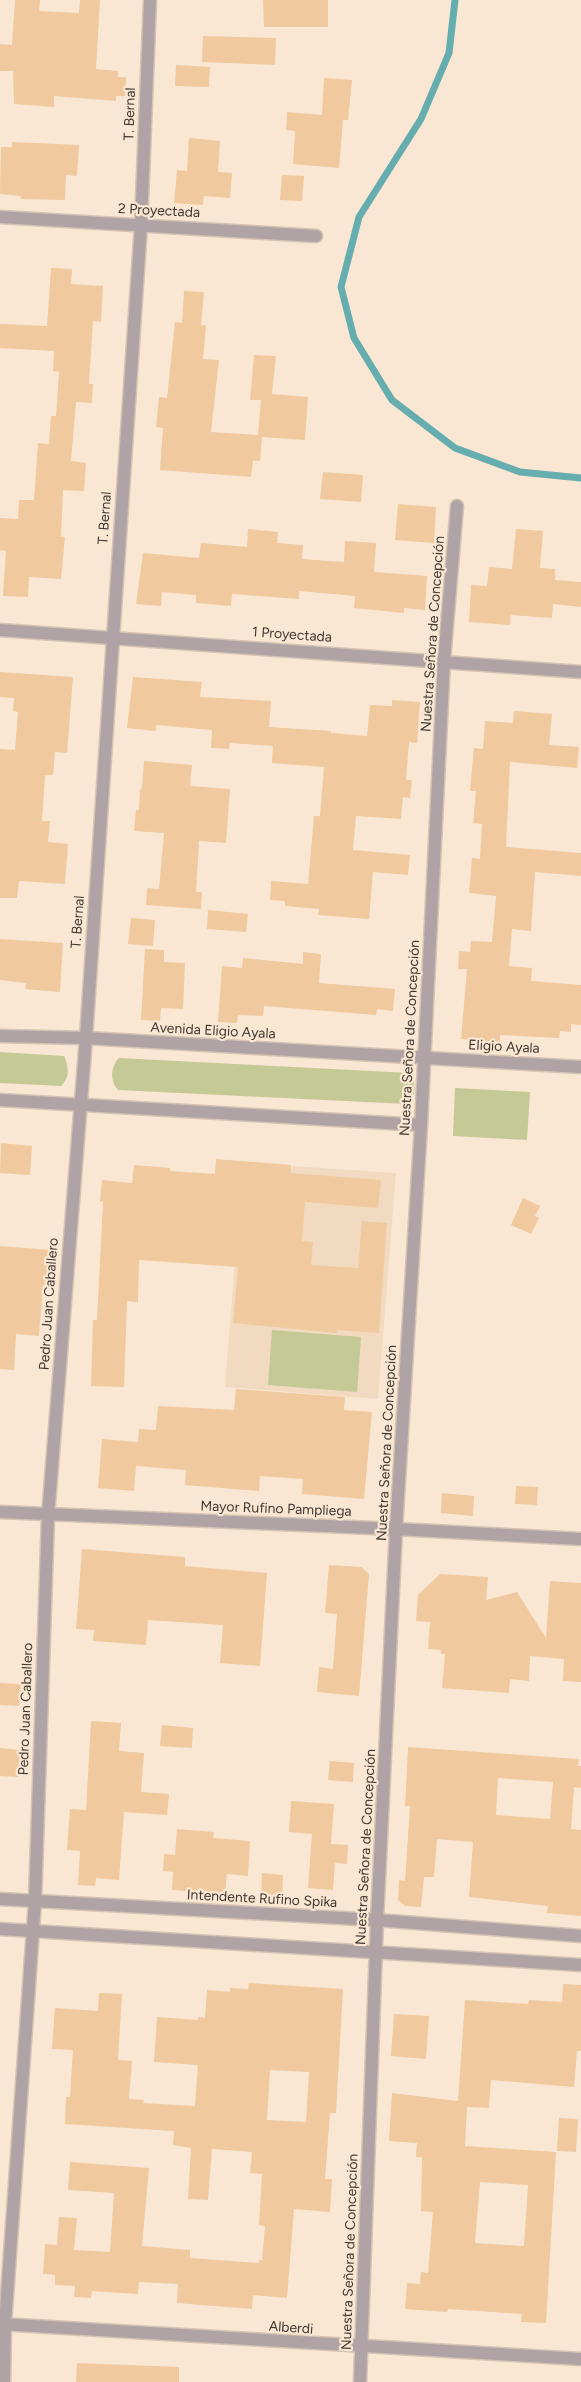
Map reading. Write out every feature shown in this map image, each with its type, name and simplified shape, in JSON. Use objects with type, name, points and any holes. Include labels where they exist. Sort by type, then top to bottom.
[{"type":"street","name":"T. Bernal","points":[[86,1038],[141,225],[150,0]]},
{"type":"street","name":"2 Proyectada","points":[[0,217],[316,236]]},
{"type":"street","name":"Nuestra Señora de Concepción","points":[[360,2382],[377,1920],[396,1529],[421,1125],[444,660],[457,506]]},
{"type":"street","name":"1 Proyectada","points":[[0,630],[444,660],[581,672]]},
{"type":"street","name":"Avenida Eligio Ayala","points":[[0,1036],[86,1038],[424,1058]]},
{"type":"street","name":"Pedro Juan Caballero","points":[[4,2382],[3,2324],[33,1931],[48,1516],[79,1105],[86,1038]]},
{"type":"street","name":"Eligio Ayala","points":[[424,1058],[581,1067]]},
{"type":"street","points":[[0,1100],[421,1125]]},
{"type":"street","name":"Mayor Rufino Pampliega","points":[[0,1512],[48,1516],[396,1529],[581,1539]]},
{"type":"street","name":"Intendente Rufino Spika","points":[[0,1899],[377,1920],[581,1936]]},
{"type":"street","points":[[0,1929],[581,1966]]},
{"type":"street","name":"Alberdi","points":[[3,2324],[362,2348],[581,2359]]},
{"type":"shaded area","points":[[292,1166],[396,1173],[378,1399],[225,1387],[235,1261],[284,1264]]},
{"type":"green space","points":[[0,1052],[64,1056],[68,1068],[66,1079],[61,1086],[0,1083]]},
{"type":"green space","points":[[119,1058],[409,1073],[414,1085],[414,1093],[407,1104],[118,1090],[112,1074]]},
{"type":"green space","points":[[455,1088],[530,1092],[527,1140],[453,1136]]},
{"type":"green space","points":[[272,1330],[361,1337],[357,1392],[268,1385]]},
{"type":"building","points":[[15,0],[40,0],[39,11],[79,13],[80,0],[100,0],[96,69],[118,71],[118,77],[126,77],[125,96],[116,96],[116,101],[54,96],[54,107],[14,104],[13,71],[0,71],[0,44],[12,45]]},
{"type":"building","points":[[263,0],[328,0],[328,27],[264,27]]},
{"type":"building","points":[[203,36],[276,38],[275,65],[202,62]]},
{"type":"building","points":[[176,65],[210,67],[209,87],[175,86]]},
{"type":"building","points":[[324,78],[352,80],[348,120],[343,120],[339,168],[293,164],[295,131],[286,130],[287,112],[322,115]]},
{"type":"building","points":[[189,138],[220,141],[218,172],[232,173],[230,198],[204,196],[203,205],[174,203],[177,170],[187,171]]},
{"type":"building","points":[[12,142],[79,145],[77,176],[66,175],[65,200],[20,199],[21,196],[0,194],[1,147],[12,147]]},
{"type":"building","points":[[282,175],[304,176],[302,201],[280,200]]},
{"type":"building","points":[[51,268],[72,269],[71,284],[103,286],[101,322],[93,321],[89,384],[93,384],[92,403],[76,402],[71,461],[86,463],[84,491],[63,490],[61,537],[65,537],[61,579],[29,577],[28,597],[3,596],[6,551],[0,550],[0,518],[18,519],[19,500],[34,500],[38,443],[49,444],[51,416],[56,416],[59,372],[53,371],[54,351],[0,348],[0,324],[47,326]]},
{"type":"building","points":[[184,291],[204,292],[201,325],[206,325],[203,359],[219,360],[211,432],[258,435],[261,400],[250,400],[254,355],[276,356],[272,394],[308,397],[305,440],[262,437],[260,461],[253,461],[251,477],[160,470],[163,428],[156,427],[159,397],[167,398],[175,322],[182,323]]},
{"type":"building","points":[[323,472],[363,475],[361,502],[320,499]]},
{"type":"building","points":[[398,504],[436,507],[434,543],[395,540]]},
{"type":"building","points":[[248,529],[278,532],[277,543],[303,545],[302,559],[344,562],[345,541],[376,543],[374,572],[427,576],[425,610],[404,608],[404,613],[354,608],[355,596],[299,591],[299,599],[232,594],[231,606],[196,603],[196,595],[162,592],[161,606],[136,604],[143,553],[199,558],[201,543],[247,547]]},
{"type":"building","points":[[516,529],[543,531],[540,568],[555,569],[555,580],[581,582],[581,607],[553,604],[552,618],[511,615],[510,625],[469,622],[471,585],[487,586],[489,567],[512,569]]},
{"type":"building","points":[[0,672],[73,677],[67,753],[55,752],[53,775],[45,775],[42,821],[50,821],[48,842],[68,844],[65,884],[19,881],[17,898],[0,898],[0,749],[15,750],[18,712],[13,711],[14,698],[0,697]]},
{"type":"building","points":[[133,677],[202,682],[200,697],[271,701],[269,727],[331,731],[331,733],[367,736],[370,705],[392,706],[392,700],[420,702],[417,743],[409,742],[406,780],[412,780],[410,798],[403,797],[401,819],[356,816],[353,850],[410,855],[408,875],[373,872],[369,919],[318,915],[319,909],[285,906],[285,901],[270,900],[271,881],[308,884],[314,816],[320,816],[324,767],[272,763],[273,746],[230,743],[229,749],[211,748],[212,730],[156,725],[156,731],[127,728]]},
{"type":"building","points":[[514,711],[552,714],[549,745],[579,747],[577,768],[510,762],[506,847],[581,853],[581,876],[535,872],[531,931],[512,929],[509,966],[532,968],[531,981],[581,985],[581,1025],[571,1024],[571,1032],[560,1031],[559,1038],[500,1035],[500,1042],[461,1039],[467,969],[458,969],[459,951],[470,952],[471,941],[492,942],[496,896],[469,893],[472,858],[480,859],[482,824],[473,823],[476,791],[470,791],[474,748],[483,749],[485,721],[513,723]]},
{"type":"building","points":[[144,761],[192,765],[190,786],[230,789],[226,843],[199,841],[196,892],[202,892],[201,909],[146,905],[147,888],[159,889],[164,833],[134,831],[136,810],[139,810],[140,788],[142,789]]},
{"type":"building","points":[[208,910],[248,914],[246,932],[207,929]]},
{"type":"building","points":[[131,918],[155,920],[153,946],[128,944]]},
{"type":"building","points":[[0,939],[63,943],[60,992],[25,989],[26,983],[0,980]]},
{"type":"building","points":[[145,949],[164,950],[164,962],[185,963],[183,1009],[161,1008],[160,1021],[141,1020]]},
{"type":"building","points":[[303,952],[321,954],[319,983],[395,989],[393,1011],[377,1009],[376,1015],[264,1006],[263,1016],[238,1015],[237,1023],[218,1022],[222,966],[242,968],[243,958],[303,964]]},
{"type":"building","points":[[1,1143],[32,1146],[30,1175],[0,1173]]},
{"type":"building","points":[[216,1159],[291,1165],[291,1173],[381,1180],[378,1208],[305,1202],[302,1241],[313,1242],[311,1265],[358,1268],[362,1221],[387,1223],[379,1333],[337,1330],[337,1333],[233,1323],[238,1267],[139,1260],[138,1302],[127,1301],[124,1387],[91,1386],[93,1320],[97,1320],[103,1202],[100,1201],[102,1180],[132,1183],[134,1165],[170,1168],[170,1171],[215,1174]]},
{"type":"building","points":[[523,1198],[540,1206],[535,1216],[539,1218],[531,1234],[511,1225]]},
{"type":"building","points":[[0,1246],[51,1250],[48,1285],[43,1285],[39,1336],[16,1334],[14,1370],[0,1369]]},
{"type":"building","points":[[236,1389],[345,1397],[344,1410],[372,1412],[364,1499],[302,1494],[303,1479],[260,1476],[259,1491],[185,1485],[186,1470],[136,1466],[134,1491],[98,1488],[102,1439],[138,1442],[139,1429],[156,1430],[158,1406],[234,1410]]},
{"type":"building","points":[[516,1486],[538,1487],[537,1505],[515,1504]]},
{"type":"building","points":[[442,1493],[474,1496],[473,1516],[441,1513]]},
{"type":"building","points":[[82,1549],[185,1557],[185,1566],[267,1573],[260,1666],[220,1663],[223,1625],[148,1620],[146,1645],[93,1641],[94,1630],[76,1629]]},
{"type":"building","points":[[329,1565],[361,1567],[369,1574],[359,1696],[317,1692],[319,1667],[333,1669],[337,1614],[325,1613]]},
{"type":"building","points":[[440,1574],[488,1577],[486,1600],[517,1592],[546,1638],[550,1581],[581,1583],[581,1682],[563,1681],[564,1659],[530,1656],[529,1681],[510,1679],[509,1693],[442,1688],[445,1654],[441,1654],[441,1650],[428,1649],[430,1622],[416,1621],[418,1595]]},
{"type":"building","points":[[0,1683],[21,1684],[19,1706],[0,1705]]},
{"type":"building","points":[[91,1721],[121,1723],[119,1751],[144,1753],[141,1792],[169,1794],[167,1815],[124,1812],[119,1880],[96,1878],[95,1886],[78,1885],[80,1851],[67,1850],[70,1809],[86,1810]]},
{"type":"building","points":[[162,1725],[193,1728],[192,1748],[160,1746]]},
{"type":"building","points":[[408,1747],[579,1759],[578,1766],[581,1766],[581,1788],[574,1787],[571,1829],[581,1830],[581,1916],[547,1913],[548,1906],[469,1897],[473,1842],[437,1839],[434,1877],[424,1877],[421,1907],[405,1906],[398,1900],[399,1880],[405,1881],[410,1806],[405,1806]],"holes":[[[498,1778],[553,1782],[550,1819],[496,1815]]]},
{"type":"building","points":[[0,1748],[20,1750],[18,1777],[0,1776]]},
{"type":"building","points":[[330,1761],[354,1763],[353,1782],[328,1780]]},
{"type":"building","points":[[291,1801],[334,1804],[331,1844],[348,1845],[347,1864],[335,1863],[333,1890],[308,1888],[312,1834],[289,1832]]},
{"type":"building","points":[[177,1829],[214,1832],[213,1838],[250,1841],[248,1876],[227,1874],[225,1894],[172,1890],[173,1872],[163,1871],[164,1854],[175,1855]]},
{"type":"building","points":[[262,1873],[283,1875],[282,1899],[261,1897]]},
{"type":"building","points":[[249,1983],[343,1989],[336,2113],[330,2113],[325,2179],[332,2179],[330,2212],[294,2209],[287,2298],[253,2295],[252,2309],[177,2303],[178,2284],[139,2282],[138,2294],[92,2291],[91,2298],[74,2297],[75,2286],[55,2285],[55,2275],[43,2274],[45,2244],[57,2245],[59,2217],[77,2218],[74,2250],[110,2252],[114,2193],[68,2190],[70,2162],[149,2168],[142,2246],[190,2250],[190,2258],[259,2263],[259,2260],[262,2260],[265,2226],[259,2225],[262,2174],[250,2173],[252,2152],[212,2149],[208,2200],[188,2199],[191,2148],[173,2145],[174,2131],[65,2124],[66,2097],[70,2097],[73,2050],[52,2049],[55,2008],[98,2011],[99,1993],[122,1994],[118,2060],[132,2061],[129,2099],[144,2100],[143,2103],[195,2106],[198,2065],[154,2062],[157,2017],[198,2020],[198,2017],[205,2018],[207,1990],[230,1992],[230,1988],[248,1989]],"holes":[[[270,2070],[309,2072],[306,2122],[267,2120]]]},
{"type":"building","points":[[563,1984],[581,1985],[581,2051],[577,2051],[574,2087],[491,2080],[489,2108],[467,2107],[465,2146],[556,2152],[546,2323],[521,2322],[522,2314],[448,2309],[447,2312],[405,2309],[407,2283],[420,2284],[421,2272],[428,2273],[433,2212],[421,2211],[422,2157],[416,2157],[417,2143],[389,2141],[392,2093],[458,2101],[465,2000],[528,2004],[529,2000],[562,2002]],"holes":[[[480,2182],[528,2185],[524,2246],[475,2243]]]},
{"type":"building","points":[[394,2014],[429,2016],[426,2059],[391,2056]]},
{"type":"building","points":[[559,2118],[578,2119],[576,2152],[557,2151]]},
{"type":"building","points":[[77,2363],[179,2367],[179,2382],[76,2382]]},
{"type":"waterway","points":[[455,0],[449,53],[421,119],[359,217],[341,287],[354,338],[392,400],[455,448],[520,472],[581,478]]}]
